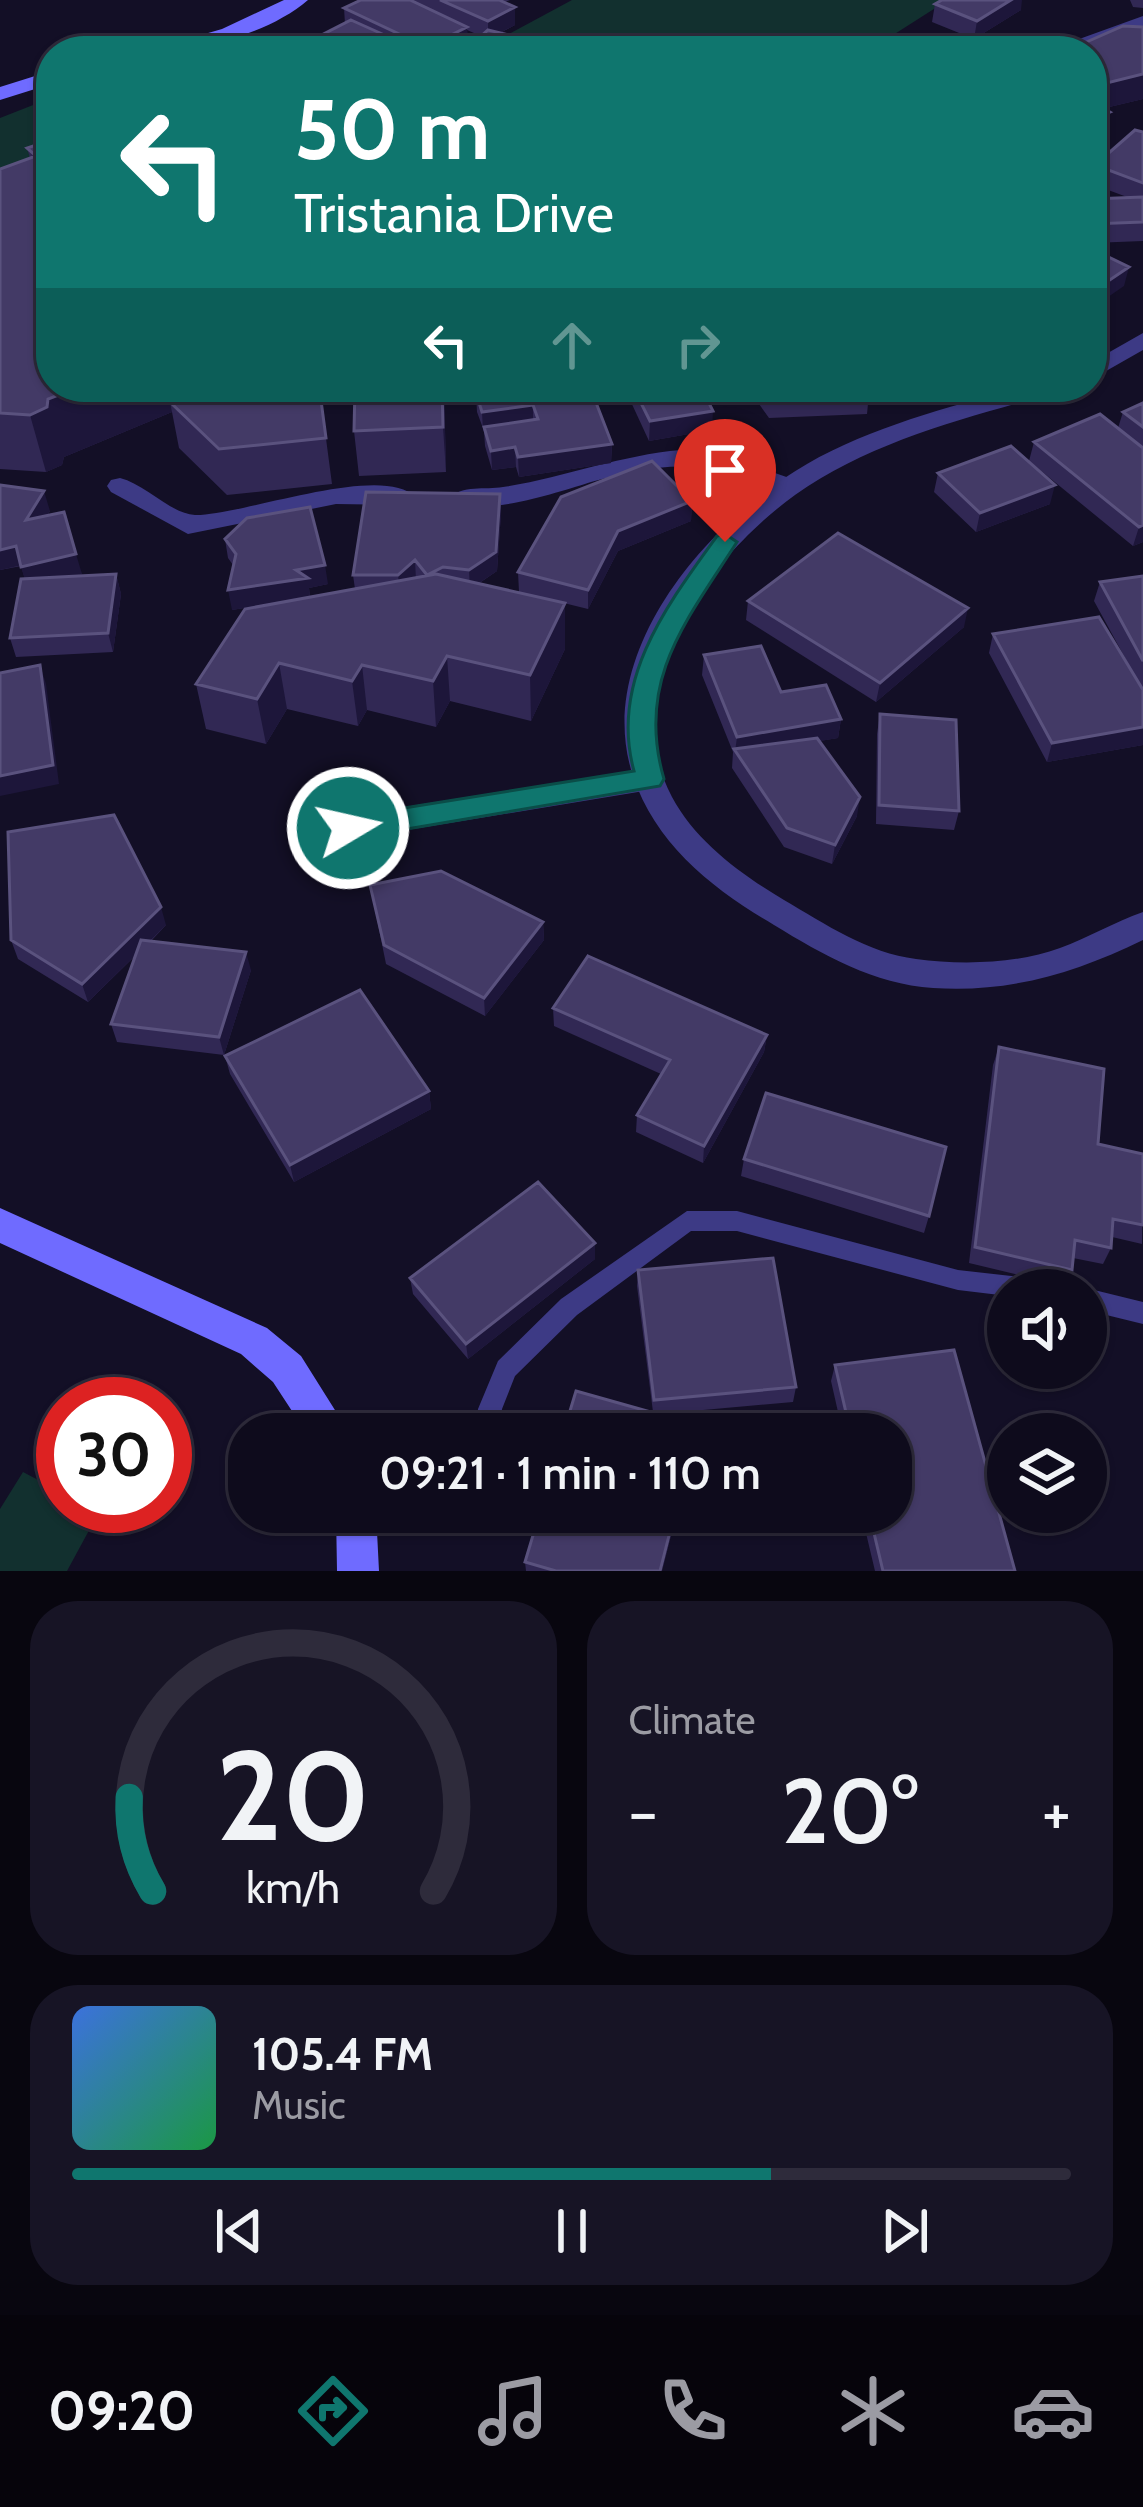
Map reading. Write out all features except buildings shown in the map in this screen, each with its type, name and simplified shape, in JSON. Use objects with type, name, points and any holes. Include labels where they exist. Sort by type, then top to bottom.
[{"type":"main road","points":[[217,36],[299,0]]},
{"type":"main road","points":[[0,94],[36,82]]},
{"type":"main road","points":[[0,1225],[254,1341],[287,1369],[316,1413]]},
{"type":"main road","points":[[357,1533],[358,1571]]},
{"type":"street","points":[[1101,36],[1143,22]]},
{"type":"street","points":[[1107,363],[1143,340]]},
{"type":"street","points":[[994,402],[863,444],[789,487],[745,521],[706,563],[673,615],[650,664],[641,747],[650,779],[672,820],[703,860],[754,898],[818,935],[898,970],[981,973],[1056,964],[1143,925]]},
{"type":"street","points":[[120,486],[188,525],[336,496],[490,499],[522,495],[681,458],[741,468],[789,487]]},
{"type":"street","points":[[304,835],[650,779]]},
{"type":"lane","points":[[490,1413],[506,1369],[568,1307],[686,1221],[737,1221],[958,1280],[987,1283]]},
{"type":"lane","points":[[1107,1304],[1143,1312]]},
{"type":"green space","points":[[572,0],[948,0],[892,36],[505,36]]},
{"type":"green space","points":[[36,104],[36,176],[0,194],[0,118]]},
{"type":"green space","points":[[23,1472],[36,1479],[36,1533],[88,1533],[67,1571],[0,1571],[0,1509]]},
{"type":"route","points":[[348,828],[650,779],[641,747],[650,664],[673,615],[725,542]]}]
